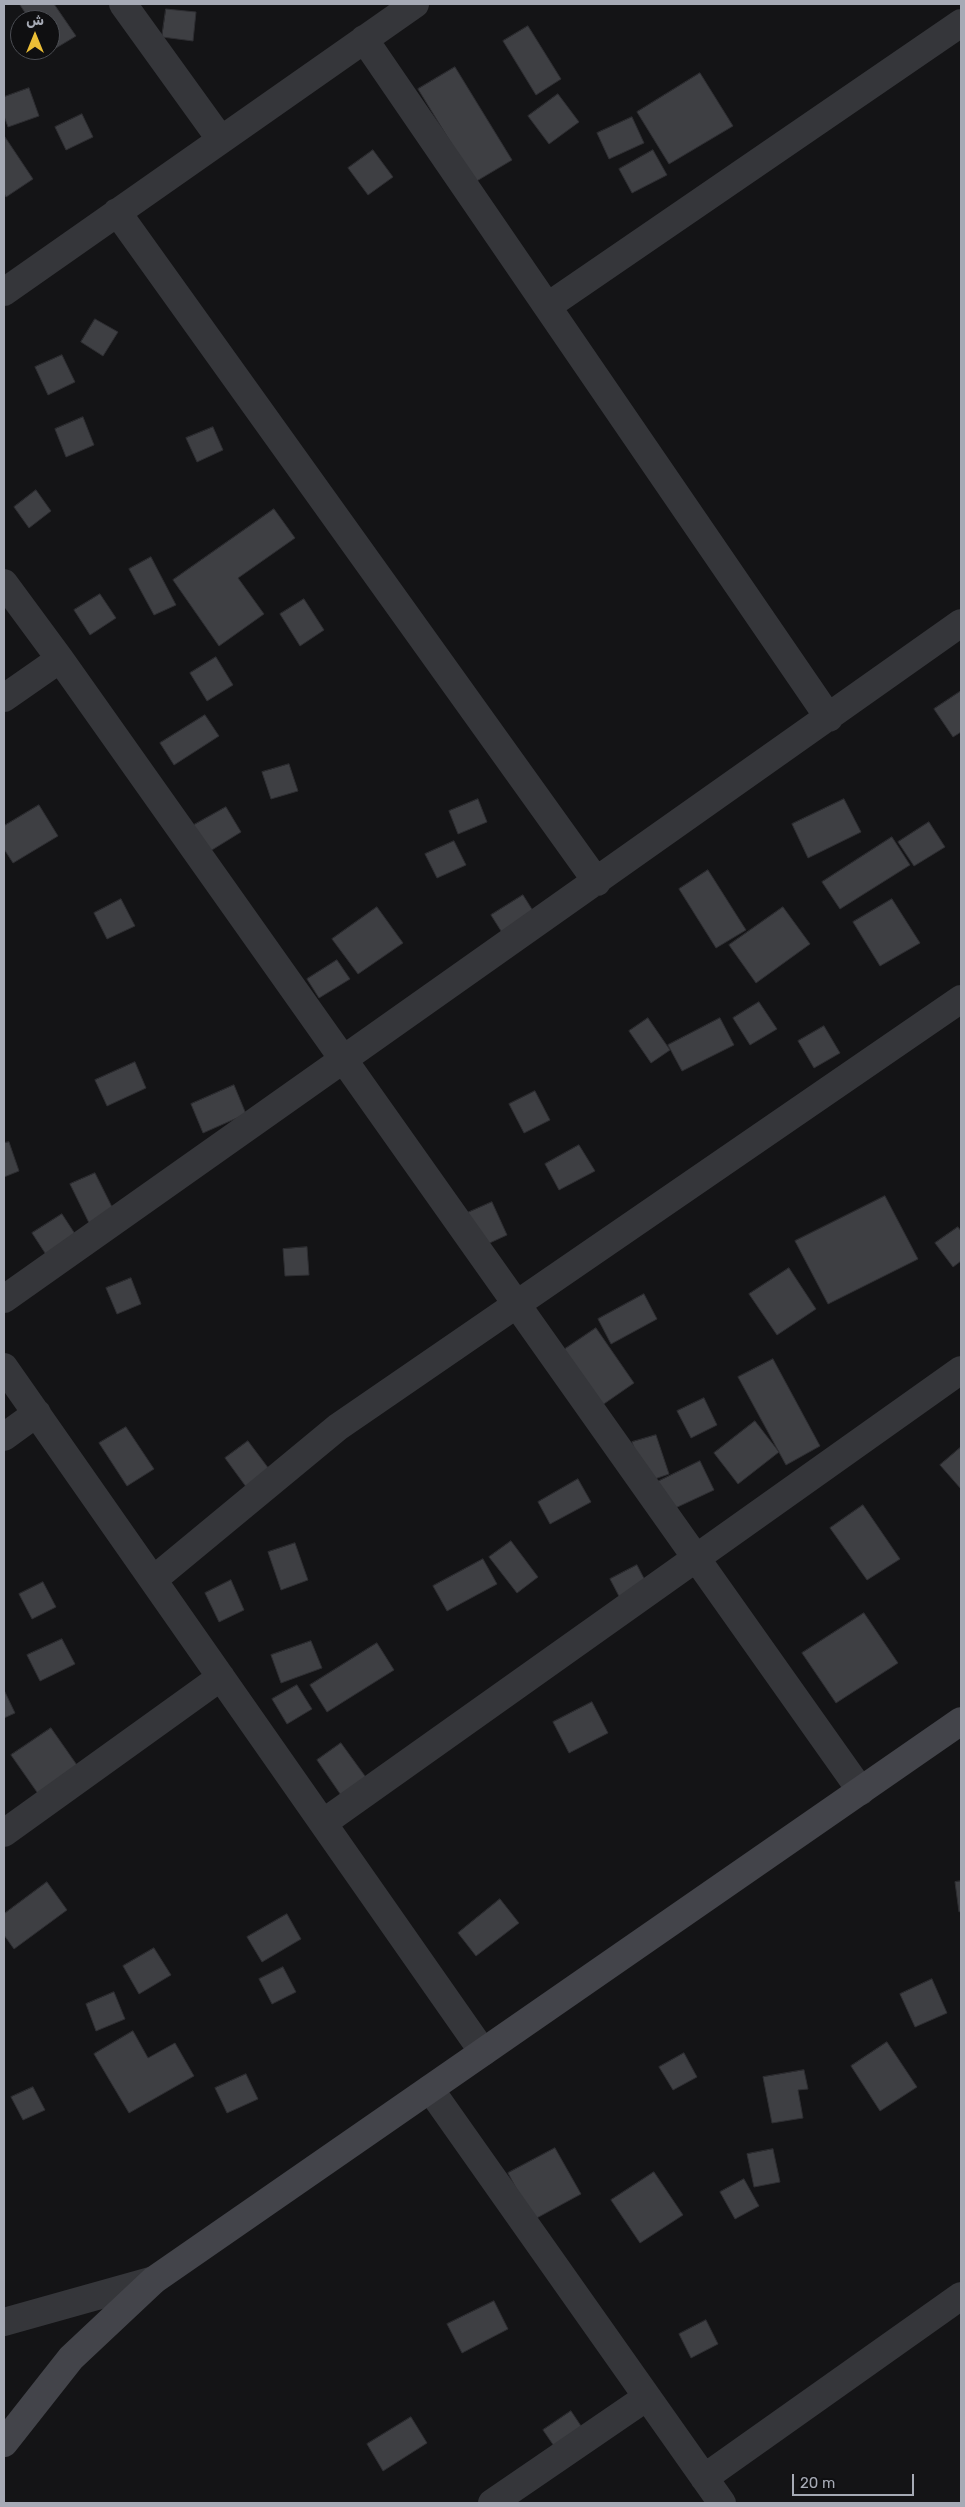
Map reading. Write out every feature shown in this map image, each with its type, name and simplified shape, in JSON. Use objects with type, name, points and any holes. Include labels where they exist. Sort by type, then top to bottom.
[{"type":"main road","points":[[4,2443],[71,2358],[154,2280],[961,1721]]},
{"type":"street","points":[[123,4],[221,140]]},
{"type":"street","points":[[4,292],[415,4]]},
{"type":"street","points":[[548,306],[961,23]]},
{"type":"street","points":[[364,39],[829,718]]},
{"type":"street","points":[[117,212],[597,882]]},
{"type":"street","points":[[4,583],[60,659],[861,1791]]},
{"type":"street","points":[[4,1299],[597,882],[961,623]]},
{"type":"street","points":[[4,698],[60,659]]},
{"type":"street","points":[[153,1580],[338,1427],[961,999]]},
{"type":"street","points":[[4,1367],[483,2052]]},
{"type":"street","points":[[323,1823],[695,1557],[961,1370]]},
{"type":"street","points":[[4,1437],[37,1413]]},
{"type":"street","points":[[4,1833],[221,1677]]},
{"type":"street","points":[[430,2089],[722,2503]]},
{"type":"street","points":[[4,2322],[154,2280]]},
{"type":"street","points":[[704,2478],[961,2296]]},
{"type":"street","points":[[492,2503],[647,2396]]},
{"type":"building","points":[[54,4],[58,10],[23,10],[20,5]]},
{"type":"building","points":[[166,9],[196,12],[193,41],[162,37]]},
{"type":"building","points":[[60,13],[76,36],[60,46]]},
{"type":"building","points":[[528,26],[561,79],[536,95],[503,41]]},
{"type":"building","points":[[455,67],[512,160],[475,182],[418,89]]},
{"type":"building","points":[[700,73],[733,126],[669,164],[637,112]]},
{"type":"building","points":[[29,88],[39,116],[8,127],[4,116],[4,97]]},
{"type":"building","points":[[558,94],[579,122],[549,144],[528,116]]},
{"type":"building","points":[[82,114],[93,137],[66,150],[55,127]]},
{"type":"building","points":[[632,117],[644,143],[609,159],[597,133]]},
{"type":"building","points":[[5,137],[33,179],[6,197],[4,193]]},
{"type":"building","points":[[373,150],[393,177],[368,195],[348,168]]},
{"type":"building","points":[[653,150],[667,175],[632,193],[619,169]]},
{"type":"building","points":[[95,319],[118,332],[103,356],[81,342]]},
{"type":"building","points":[[62,355],[75,382],[48,395],[35,367]]},
{"type":"building","points":[[83,417],[94,445],[66,457],[55,429]]},
{"type":"building","points":[[213,427],[223,450],[197,462],[186,438]]},
{"type":"building","points":[[36,490],[51,511],[29,528],[14,507]]},
{"type":"building","points":[[274,509],[295,538],[238,578],[264,614],[219,646],[173,580]]},
{"type":"building","points":[[151,557],[176,605],[154,615],[129,569]]},
{"type":"building","points":[[100,594],[116,618],[90,635],[74,610]]},
{"type":"building","points":[[304,599],[324,630],[300,646],[280,614]]},
{"type":"building","points":[[216,657],[233,685],[207,701],[190,673]]},
{"type":"building","points":[[961,691],[961,732],[953,737],[934,709]]},
{"type":"building","points":[[205,715],[219,736],[174,765],[160,743]]},
{"type":"building","points":[[289,764],[298,791],[271,799],[262,772]]},
{"type":"building","points":[[478,799],[487,822],[458,834],[449,811]]},
{"type":"building","points":[[844,799],[861,832],[808,858],[792,824]]},
{"type":"building","points":[[39,805],[58,836],[13,863],[4,849],[4,826]]},
{"type":"building","points":[[226,807],[241,832],[207,853],[192,826]]},
{"type":"building","points":[[929,822],[945,847],[914,866],[898,842]]},
{"type":"building","points":[[892,837],[910,865],[840,909],[822,882]]},
{"type":"building","points":[[454,841],[466,865],[437,878],[425,854]]},
{"type":"building","points":[[708,870],[746,930],[716,948],[679,889]]},
{"type":"building","points":[[523,895],[540,922],[508,942],[491,915]]},
{"type":"building","points":[[121,899],[135,926],[107,939],[94,913]]},
{"type":"building","points":[[892,899],[920,943],[880,966],[853,922]]},
{"type":"building","points":[[377,907],[403,943],[358,974],[332,939]]},
{"type":"building","points":[[783,907],[810,944],[756,983],[729,945]]},
{"type":"building","points":[[337,960],[350,979],[319,998],[307,979]]},
{"type":"building","points":[[759,1002],[777,1029],[750,1045],[733,1018]]},
{"type":"building","points":[[648,1018],[670,1050],[651,1063],[629,1031]]},
{"type":"building","points":[[720,1018],[734,1045],[682,1071],[668,1045]]},
{"type":"building","points":[[824,1026],[840,1053],[814,1068],[798,1041]]},
{"type":"building","points":[[135,1062],[146,1088],[107,1106],[95,1080]]},
{"type":"building","points":[[234,1085],[246,1114],[203,1133],[191,1104]]},
{"type":"building","points":[[535,1091],[550,1120],[524,1133],[509,1104]]},
{"type":"building","points":[[9,1142],[19,1171],[4,1177],[4,1143]]},
{"type":"building","points":[[579,1145],[595,1171],[559,1190],[545,1164]]},
{"type":"building","points":[[95,1173],[117,1217],[92,1229],[70,1184]]},
{"type":"building","points":[[885,1196],[918,1259],[828,1304],[795,1241]]},
{"type":"building","points":[[492,1202],[507,1235],[483,1246],[467,1213]]},
{"type":"building","points":[[62,1214],[77,1237],[47,1256],[32,1233]]},
{"type":"building","points":[[958,1227],[961,1231],[961,1261],[953,1267],[935,1243]]},
{"type":"building","points":[[307,1247],[309,1275],[285,1276],[283,1249]]},
{"type":"building","points":[[789,1268],[816,1309],[777,1335],[749,1294]]},
{"type":"building","points":[[131,1278],[141,1304],[117,1314],[106,1288]]},
{"type":"building","points":[[644,1294],[657,1319],[611,1344],[598,1319]]},
{"type":"building","points":[[596,1328],[634,1383],[598,1408],[559,1353]]},
{"type":"building","points":[[773,1359],[820,1446],[786,1465],[738,1377]]},
{"type":"building","points":[[704,1398],[717,1425],[691,1438],[677,1411]]},
{"type":"building","points":[[755,1421],[779,1452],[738,1484],[714,1453]]},
{"type":"building","points":[[126,1427],[154,1469],[127,1486],[99,1443]]},
{"type":"building","points":[[656,1435],[669,1474],[646,1482],[632,1442]]},
{"type":"building","points":[[248,1441],[278,1481],[255,1499],[225,1458]]},
{"type":"building","points":[[961,1447],[961,1489],[940,1465]]},
{"type":"building","points":[[700,1461],[714,1490],[671,1510],[657,1482]]},
{"type":"building","points":[[578,1479],[591,1502],[550,1524],[538,1502]]},
{"type":"building","points":[[863,1505],[900,1559],[867,1580],[830,1528]]},
{"type":"building","points":[[511,1541],[538,1577],[517,1593],[489,1557]]},
{"type":"building","points":[[295,1543],[308,1580],[281,1590],[268,1552]]},
{"type":"building","points":[[483,1559],[497,1584],[447,1611],[433,1586]]},
{"type":"building","points":[[637,1565],[649,1588],[622,1602],[610,1579]]},
{"type":"building","points":[[231,1580],[244,1610],[219,1622],[205,1593]]},
{"type":"building","points":[[43,1582],[56,1607],[32,1619],[19,1594]]},
{"type":"building","points":[[864,1613],[898,1663],[836,1703],[802,1653]]},
{"type":"building","points":[[62,1639],[75,1664],[40,1681],[27,1655]]},
{"type":"building","points":[[311,1641],[322,1668],[281,1683],[271,1655]]},
{"type":"building","points":[[377,1643],[394,1670],[327,1712],[310,1685]]},
{"type":"building","points":[[297,1685],[312,1709],[287,1724],[272,1699]]},
{"type":"building","points":[[4,1690],[15,1713],[4,1718]]},
{"type":"building","points":[[592,1702],[608,1733],[569,1753],[553,1722]]},
{"type":"building","points":[[51,1728],[79,1768],[39,1795],[11,1755]]},
{"type":"building","points":[[341,1743],[370,1783],[345,1801],[317,1760]]},
{"type":"building","points":[[961,1881],[961,1911],[959,1912],[955,1882]]},
{"type":"building","points":[[47,1882],[67,1910],[14,1949],[4,1935],[4,1914]]},
{"type":"building","points":[[500,1899],[519,1923],[476,1956],[458,1933]]},
{"type":"building","points":[[287,1914],[301,1939],[262,1962],[247,1937]]},
{"type":"building","points":[[154,1948],[171,1975],[139,1994],[123,1966]]},
{"type":"building","points":[[283,1967],[296,1992],[272,2004],[259,1979]]},
{"type":"building","points":[[932,1979],[947,2013],[915,2027],[900,1994]]},
{"type":"building","points":[[114,1992],[125,2019],[96,2031],[86,2004]]},
{"type":"building","points":[[133,2031],[148,2058],[175,2043],[194,2076],[129,2113],[94,2054]]},
{"type":"building","points":[[887,2042],[917,2087],[880,2111],[851,2066]]},
{"type":"building","points":[[684,2053],[697,2077],[673,2090],[659,2067]]},
{"type":"building","points":[[804,2070],[808,2089],[798,2090],[803,2118],[772,2123],[763,2077]]},
{"type":"building","points":[[246,2074],[258,2099],[227,2113],[215,2088]]},
{"type":"building","points":[[33,2087],[45,2110],[23,2120],[11,2097]]},
{"type":"building","points":[[555,2148],[581,2194],[533,2220],[508,2173]]},
{"type":"building","points":[[773,2149],[780,2182],[754,2187],[747,2154]]},
{"type":"building","points":[[654,2172],[683,2215],[640,2243],[611,2200]]},
{"type":"building","points":[[744,2179],[759,2206],[735,2219],[720,2192]]},
{"type":"building","points":[[494,2301],[508,2329],[462,2353],[447,2324]]},
{"type":"building","points":[[706,2320],[718,2344],[691,2358],[679,2334]]},
{"type":"building","points":[[571,2411],[591,2441],[563,2459],[543,2430]]},
{"type":"building","points":[[411,2417],[427,2443],[383,2471],[367,2444]]}]
